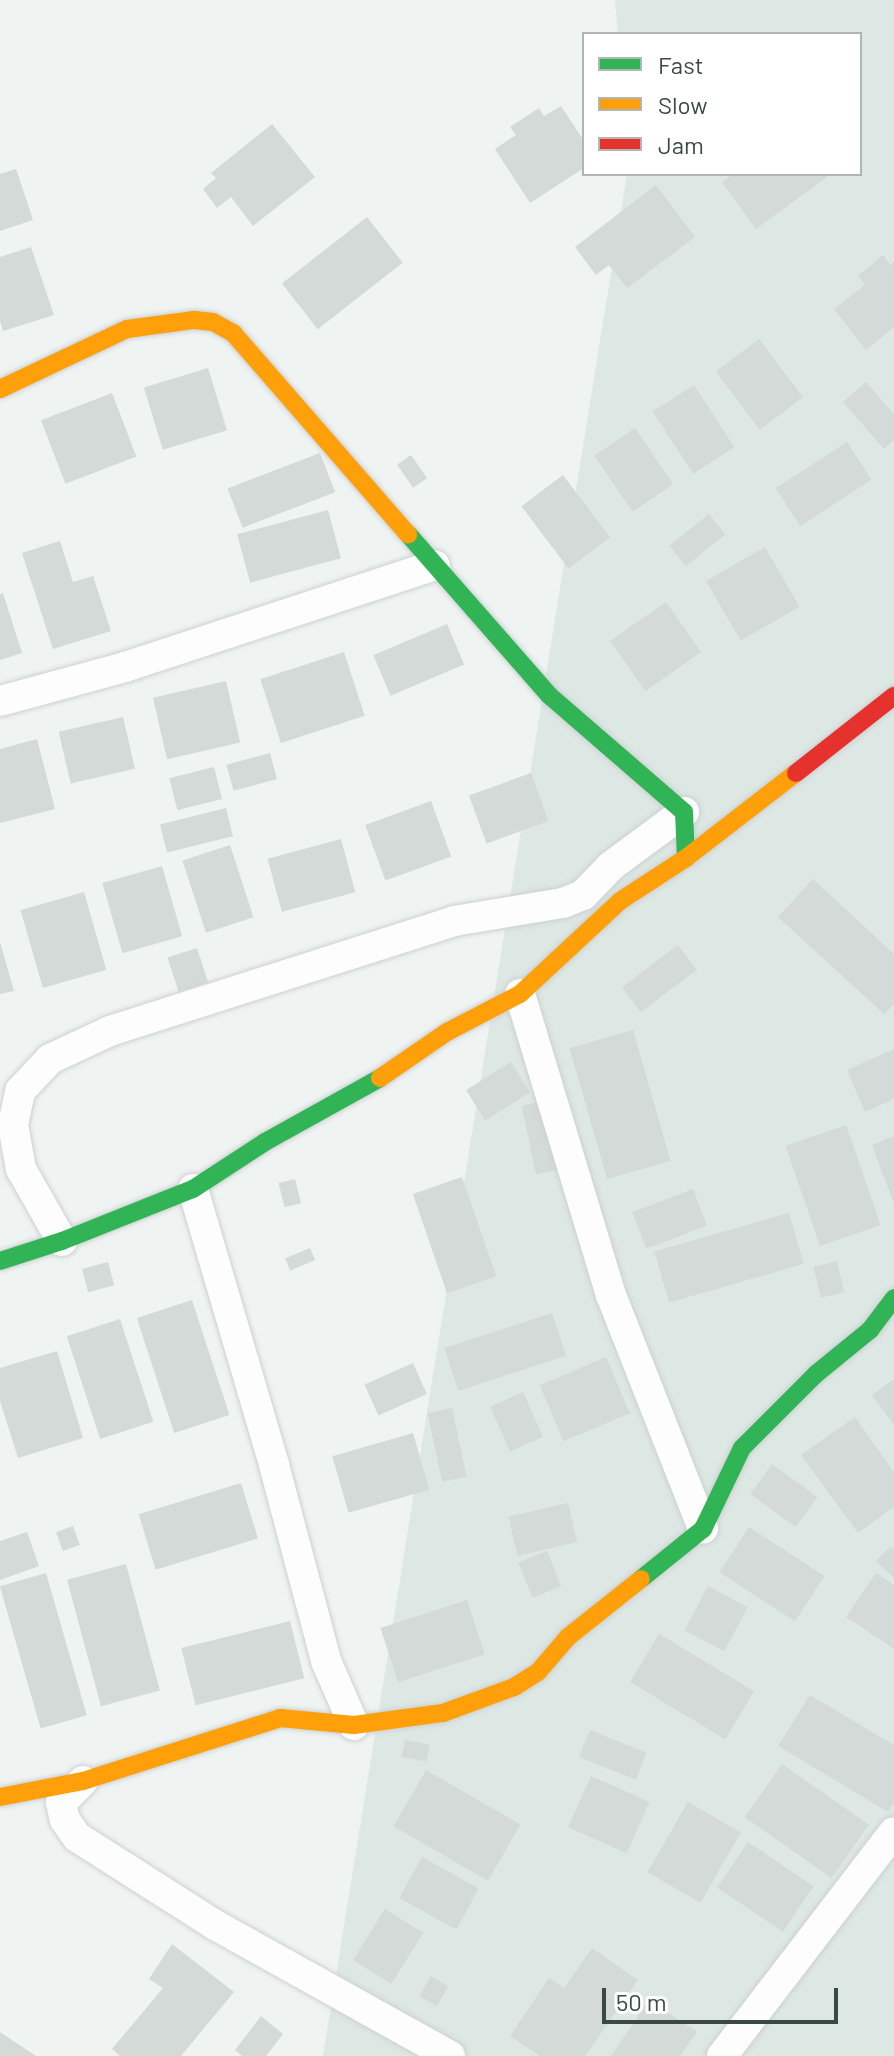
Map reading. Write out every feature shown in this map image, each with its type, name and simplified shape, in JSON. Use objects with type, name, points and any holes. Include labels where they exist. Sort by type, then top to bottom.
[{"type":"street","points":[[0,389],[127,329],[194,320],[213,322],[233,333],[550,696],[684,812],[686,858]]},
{"type":"street","points":[[0,701],[125,667],[435,565]]},
{"type":"street","points":[[0,1261],[62,1241],[193,1189],[265,1142],[373,1083],[447,1032],[520,994],[620,901],[686,858],[894,696]]},
{"type":"street","points":[[62,1241],[21,1169],[7,1127],[20,1091],[50,1059],[98,1037],[454,921],[563,903],[583,895],[611,866],[684,812]]},
{"type":"street","points":[[520,994],[611,1295],[703,1529]]},
{"type":"street","points":[[193,1189],[274,1465],[326,1661],[354,1725]]},
{"type":"street","points":[[0,1797],[83,1781],[280,1718],[354,1725],[443,1713],[514,1687],[538,1672],[568,1637],[703,1529],[742,1448],[816,1374],[870,1330],[894,1298]]},
{"type":"street","points":[[83,1781],[61,1803],[65,1820],[89,1846],[215,1925],[450,2056]]},
{"type":"street","points":[[722,2056],[894,1832]]},
{"type":"shaded area","points":[[615,0],[894,0],[894,2056],[323,2056],[627,176],[862,176],[862,32],[618,32]]},
{"type":"building","points":[[561,106],[582,138],[582,169],[530,203],[495,149],[516,135],[510,127],[539,108],[544,116]]},
{"type":"building","points":[[272,124],[315,177],[253,226],[231,197],[217,208],[203,189],[216,178],[211,173]]},
{"type":"building","points":[[16,169],[33,220],[0,231],[0,174]]},
{"type":"building","points":[[730,176],[828,176],[756,229],[722,182]]},
{"type":"building","points":[[656,185],[695,237],[627,288],[609,265],[596,275],[575,247]]},
{"type":"building","points":[[367,217],[403,263],[318,329],[282,283]]},
{"type":"building","points":[[31,247],[54,315],[3,331],[0,321],[0,257]]},
{"type":"building","points":[[883,255],[890,265],[894,262],[894,327],[866,350],[834,309],[865,285],[858,276]]},
{"type":"building","points":[[759,339],[803,397],[760,430],[716,371]]},
{"type":"building","points":[[208,368],[227,430],[163,450],[144,388]]},
{"type":"building","points":[[866,382],[894,414],[894,440],[884,449],[843,402]]},
{"type":"building","points":[[694,385],[734,447],[693,474],[653,412]]},
{"type":"building","points":[[112,393],[136,456],[65,484],[41,420]]},
{"type":"building","points":[[635,428],[673,484],[632,512],[594,455]]},
{"type":"building","points":[[847,442],[872,480],[800,526],[776,488]]},
{"type":"building","points":[[320,453],[335,492],[243,528],[228,488]]},
{"type":"building","points":[[411,455],[427,478],[413,488],[397,465]]},
{"type":"building","points":[[563,475],[610,537],[568,569],[521,506]]},
{"type":"building","points":[[328,510],[341,558],[250,583],[237,534]]},
{"type":"building","points":[[709,514],[725,534],[686,566],[669,546]]},
{"type":"building","points":[[60,541],[73,582],[93,576],[111,631],[53,649],[22,553]]},
{"type":"building","points":[[765,547],[800,607],[741,641],[706,581]]},
{"type":"building","points":[[3,593],[22,653],[0,660],[0,594]]},
{"type":"building","points":[[666,602],[701,652],[645,691],[610,641]]},
{"type":"building","points":[[447,624],[464,665],[391,696],[373,655]]},
{"type":"building","points":[[344,652],[365,716],[281,743],[260,679]]},
{"type":"building","points":[[226,681],[240,742],[167,759],[153,698]]},
{"type":"building","points":[[123,717],[135,769],[71,783],[59,732]]},
{"type":"building","points":[[37,739],[55,809],[0,823],[0,749]]},
{"type":"building","points":[[270,753],[277,779],[234,791],[227,765]]},
{"type":"building","points":[[214,767],[222,799],[177,810],[169,778]]},
{"type":"building","points":[[531,773],[548,821],[486,843],[469,796]]},
{"type":"building","points":[[431,801],[451,856],[385,880],[365,825]]},
{"type":"building","points":[[226,808],[233,836],[167,853],[160,824]]},
{"type":"building","points":[[341,839],[355,892],[282,912],[268,859]]},
{"type":"building","points":[[230,845],[253,917],[206,933],[182,860]]},
{"type":"building","points":[[162,866],[182,936],[123,953],[102,883]]},
{"type":"building","points":[[813,879],[894,954],[894,1004],[884,1014],[778,917]]},
{"type":"building","points":[[84,892],[106,970],[43,988],[21,910]]},
{"type":"building","points":[[0,942],[14,991],[0,994]]},
{"type":"building","points":[[678,945],[697,970],[641,1012],[622,987]]},
{"type":"building","points":[[197,948],[208,982],[179,992],[168,958]]},
{"type":"building","points":[[633,1030],[670,1161],[607,1179],[570,1048]]},
{"type":"building","points":[[894,1049],[894,1099],[865,1112],[847,1070]]},
{"type":"building","points":[[511,1062],[530,1093],[485,1121],[466,1090]]},
{"type":"building","points":[[544,1101],[559,1169],[536,1174],[522,1106]]},
{"type":"building","points":[[846,1125],[881,1225],[820,1246],[785,1146]]},
{"type":"building","points":[[894,1136],[894,1204],[872,1145]]},
{"type":"building","points":[[462,1177],[496,1276],[447,1293],[413,1194]]},
{"type":"building","points":[[295,1179],[301,1203],[285,1207],[279,1183]]},
{"type":"building","points":[[693,1189],[707,1225],[646,1249],[632,1212]]},
{"type":"building","points":[[789,1213],[804,1264],[669,1303],[654,1252]]},
{"type":"building","points":[[310,1248],[315,1260],[290,1271],[285,1259]]},
{"type":"building","points":[[837,1261],[844,1292],[821,1298],[814,1266]]},
{"type":"building","points":[[108,1262],[114,1285],[88,1292],[82,1269]]},
{"type":"building","points":[[192,1300],[229,1415],[174,1433],[137,1318]]},
{"type":"building","points":[[552,1313],[566,1356],[458,1391],[445,1348]]},
{"type":"building","points":[[120,1319],[153,1422],[100,1439],[67,1336]]},
{"type":"building","points":[[57,1351],[83,1438],[18,1458],[0,1401],[0,1368]]},
{"type":"building","points":[[606,1357],[630,1413],[564,1441],[540,1385]]},
{"type":"building","points":[[413,1363],[427,1394],[378,1416],[365,1385]]},
{"type":"building","points":[[894,1379],[894,1425],[872,1395]]},
{"type":"building","points":[[523,1392],[543,1437],[510,1451],[490,1407]]},
{"type":"building","points":[[452,1408],[467,1476],[442,1482],[428,1413]]},
{"type":"building","points":[[855,1417],[894,1472],[894,1507],[858,1533],[801,1455]]},
{"type":"building","points":[[413,1433],[429,1490],[349,1513],[332,1456]]},
{"type":"building","points":[[772,1464],[817,1497],[796,1527],[750,1494]]},
{"type":"building","points":[[241,1483],[258,1538],[156,1570],[139,1514]]},
{"type":"building","points":[[568,1503],[577,1542],[518,1556],[509,1517]]},
{"type":"building","points":[[73,1526],[80,1545],[63,1551],[56,1532]]},
{"type":"building","points":[[749,1527],[824,1576],[795,1621],[720,1572]]},
{"type":"building","points":[[27,1532],[39,1566],[0,1580],[0,1541]]},
{"type":"building","points":[[891,1546],[894,1549],[894,1578],[876,1561]]},
{"type":"building","points":[[547,1551],[561,1586],[532,1598],[518,1563]]},
{"type":"building","points":[[126,1564],[160,1691],[101,1706],[67,1580]]},
{"type":"building","points":[[46,1573],[87,1715],[41,1728],[0,1586]]},
{"type":"building","points":[[876,1573],[894,1585],[894,1649],[846,1617]]},
{"type":"building","points":[[708,1586],[748,1607],[724,1651],[685,1630]]},
{"type":"building","points":[[467,1600],[485,1654],[398,1682],[380,1628]]},
{"type":"building","points":[[290,1621],[304,1678],[196,1705],[181,1648]]},
{"type":"building","points":[[659,1634],[754,1691],[725,1739],[630,1682]]},
{"type":"building","points":[[810,1695],[894,1745],[894,1802],[888,1812],[778,1746]]},
{"type":"building","points":[[590,1730],[647,1753],[636,1780],[579,1757]]},
{"type":"building","points":[[405,1740],[430,1745],[426,1761],[402,1757]]},
{"type":"building","points":[[782,1764],[869,1825],[832,1878],[745,1817]]},
{"type":"building","points":[[426,1770],[520,1824],[488,1881],[394,1826]]},
{"type":"building","points":[[591,1776],[649,1802],[627,1853],[568,1827]]},
{"type":"building","points":[[688,1802],[741,1832],[700,1903],[648,1872]]},
{"type":"building","points":[[748,1842],[813,1886],[783,1932],[717,1888]]},
{"type":"building","points":[[422,1857],[479,1889],[456,1930],[399,1898]]},
{"type":"building","points":[[385,1909],[423,1933],[391,1984],[353,1960]]},
{"type":"building","points":[[172,1944],[234,1992],[181,2056],[120,2056],[112,2049],[163,1988],[149,1979]]},
{"type":"building","points":[[592,1948],[638,1980],[585,2056],[540,2056],[510,2036],[549,1978],[564,1988]]},
{"type":"building","points":[[431,1976],[448,1986],[437,2006],[420,1996]]},
{"type":"building","points":[[649,2000],[697,2032],[680,2056],[611,2056]]},
{"type":"building","points":[[261,2016],[283,2034],[266,2056],[242,2056],[235,2050]]},
{"type":"building","points":[[0,2032],[36,2056],[0,2056]]},
{"type":"traffic: fast","points":[[408,534],[550,696],[684,812],[686,858]]},
{"type":"traffic: fast","points":[[0,1261],[62,1241],[193,1189],[265,1142],[380,1078]]},
{"type":"traffic: fast","points":[[641,1579],[703,1529],[742,1448],[816,1374],[870,1330],[894,1298]]},
{"type":"traffic: slow","points":[[0,389],[127,329],[194,320],[213,322],[233,333],[408,534]]},
{"type":"traffic: slow","points":[[380,1078],[447,1032],[520,994],[620,901],[686,858],[796,773]]},
{"type":"traffic: slow","points":[[0,1797],[83,1781],[280,1718],[354,1725],[443,1713],[514,1687],[538,1672],[568,1637],[641,1579]]},
{"type":"traffic: jam","points":[[796,773],[894,696]]}]
